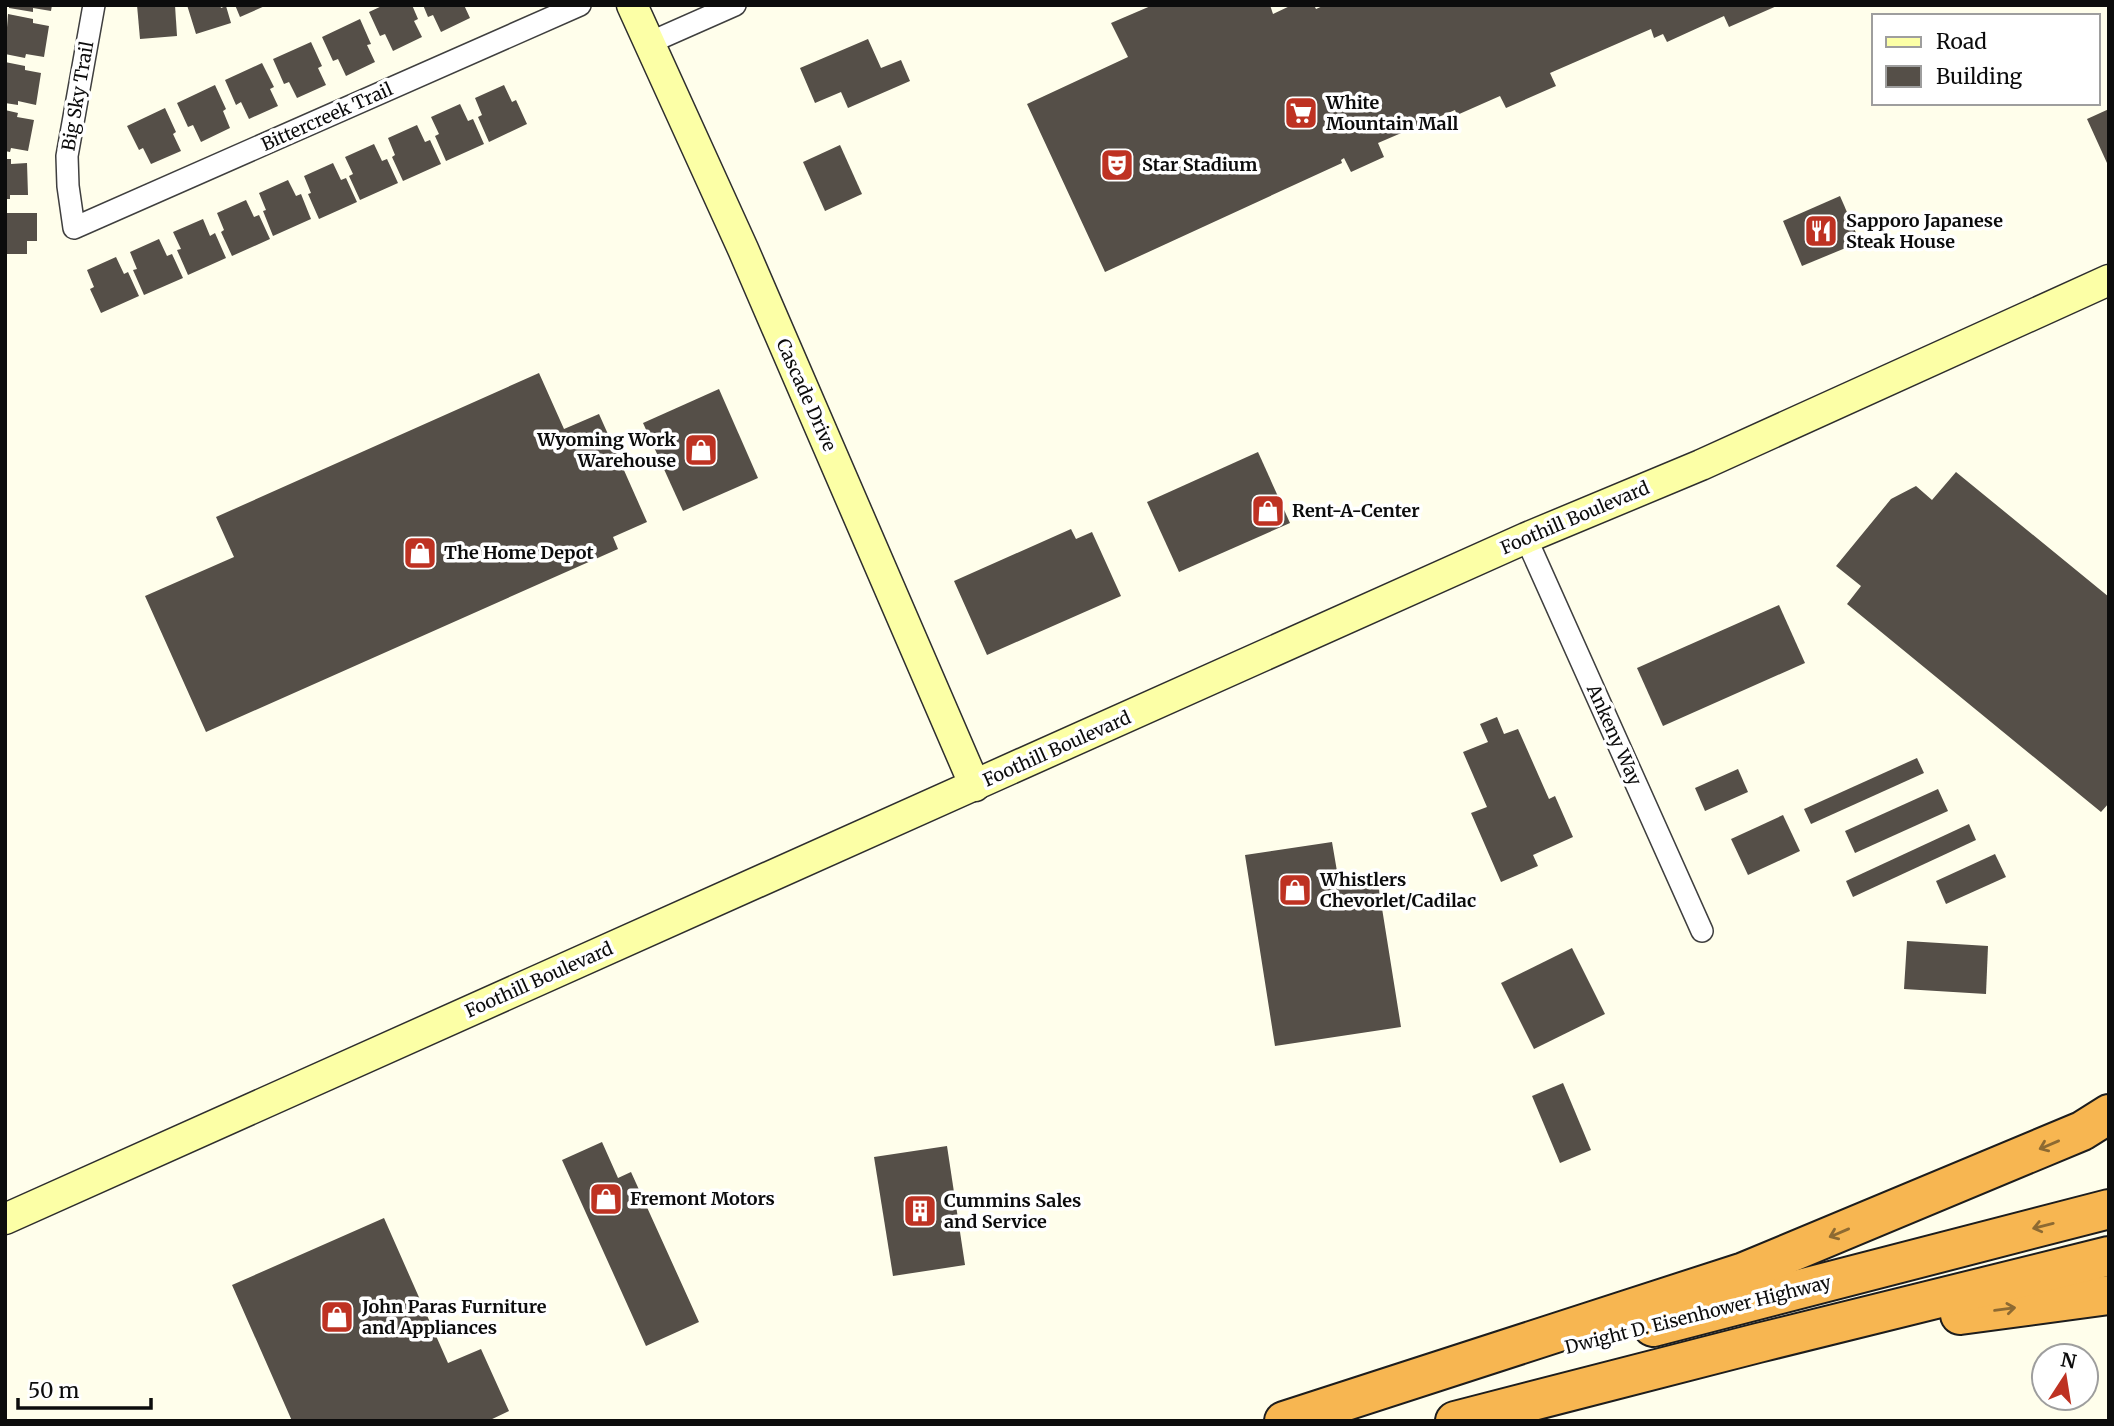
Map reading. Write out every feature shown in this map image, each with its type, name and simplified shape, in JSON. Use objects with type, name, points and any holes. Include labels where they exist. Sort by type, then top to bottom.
[{"type":"highway","points":[[1286,1421],[1744,1272],[2082,1131],[2109,1114]]},
{"type":"highway","name":"Dwight D. Eisenhower Highway","points":[[1286,1421],[2109,1209]]},
{"type":"highway","points":[[1457,1421],[2109,1256]]},
{"type":"highway","points":[[1457,1421],[1899,1325],[2109,1295]]},
{"type":"street","name":"Big Sky Trail","points":[[75,228],[68,186],[67,156],[94,5]]},
{"type":"street","name":"Bittercreek Trail","points":[[75,228],[580,5]]},
{"type":"street","name":"Cascade Drive","points":[[632,5],[743,248],[975,786]]},
{"type":"street","points":[[649,43],[735,5]]},
{"type":"street","name":"Foothill Boulevard","points":[[5,1219],[1526,538],[1701,465],[2109,280]]},
{"type":"street","name":"Ankeny Way","points":[[1526,538],[1702,932]]},
{"type":"building","points":[[9,5],[52,5],[51,11],[33,8],[33,12],[9,8]]},
{"type":"building","points":[[137,5],[175,5],[177,36],[140,39]]},
{"type":"building","points":[[187,5],[220,5],[221,8],[226,6],[231,23],[196,34]]},
{"type":"building","points":[[235,5],[267,5],[240,17]]},
{"type":"building","points":[[384,5],[412,5],[418,19],[414,21],[422,37],[393,51],[385,34],[380,36],[369,12]]},
{"type":"building","points":[[423,5],[464,5],[470,18],[441,32],[433,15],[428,17]]},
{"type":"building","name":"White Mountain Mall","points":[[1153,5],[1270,5],[1273,14],[1292,5],[1314,5],[1316,9],[1325,5],[1779,5],[1729,27],[1724,16],[1667,42],[1663,34],[1654,38],[1651,29],[1550,73],[1556,86],[1506,108],[1500,96],[1457,115],[1455,110],[1378,143],[1384,157],[1351,172],[1344,158],[1342,163],[1105,272],[1027,104],[1128,57],[1111,23]]},
{"type":"building","points":[[8,14],[33,19],[33,23],[49,26],[44,57],[26,54],[25,58],[5,54]]},
{"type":"building","points":[[360,19],[371,44],[367,45],[375,62],[346,76],[338,59],[333,61],[322,37]]},
{"type":"building","points":[[868,39],[881,68],[901,60],[910,81],[848,108],[841,92],[815,103],[800,68]]},
{"type":"building","points":[[311,42],[322,66],[318,68],[326,85],[297,98],[289,82],[284,84],[273,59]]},
{"type":"building","points":[[5,62],[41,73],[36,105],[18,101],[18,105],[5,103]]},
{"type":"building","points":[[262,63],[274,87],[270,89],[278,106],[249,119],[241,102],[236,105],[225,80]]},
{"type":"building","points":[[215,85],[226,109],[223,111],[230,128],[201,142],[193,125],[188,127],[177,103]]},
{"type":"building","points":[[504,85],[512,102],[516,100],[527,124],[489,142],[478,117],[482,115],[475,98]]},
{"type":"building","points":[[460,104],[468,121],[473,119],[484,144],[446,161],[435,136],[439,134],[431,117]]},
{"type":"building","points":[[165,108],[181,151],[151,164],[143,148],[139,150],[127,126]]},
{"type":"building","points":[[2109,109],[2109,162],[2107,163],[2087,119]]},
{"type":"building","points":[[5,110],[18,113],[17,117],[34,120],[28,151],[11,148],[10,152],[5,151]]},
{"type":"building","points":[[417,125],[425,142],[430,140],[441,164],[403,181],[392,157],[395,155],[388,138]]},
{"type":"building","points":[[374,144],[382,161],[387,159],[398,183],[360,200],[349,176],[353,174],[345,157]]},
{"type":"building","points":[[840,145],[862,194],[825,211],[803,162]]},
{"type":"building","points":[[5,159],[11,159],[11,164],[27,163],[28,195],[10,195],[10,199],[5,199]]},
{"type":"building","points":[[333,163],[341,180],[346,178],[357,202],[319,219],[308,194],[311,193],[304,176]]},
{"type":"building","points":[[288,180],[296,196],[301,194],[311,219],[273,236],[259,193]]},
{"type":"building","name":"Sapporo Japanese Steak House","points":[[1840,196],[1860,242],[1802,266],[1783,221]]},
{"type":"building","points":[[246,200],[254,217],[259,215],[270,239],[232,256],[221,232],[224,230],[217,213]]},
{"type":"building","points":[[5,213],[37,213],[37,241],[27,241],[27,254],[5,254]]},
{"type":"building","points":[[203,219],[210,236],[215,233],[226,258],[188,275],[177,250],[181,249],[173,232]]},
{"type":"building","points":[[159,239],[167,256],[172,254],[183,278],[144,295],[133,270],[137,269],[130,252]]},
{"type":"building","points":[[116,257],[124,274],[128,272],[139,296],[101,313],[90,289],[94,287],[87,270]]},
{"type":"building","name":"The Home Depot","points":[[539,373],[564,429],[599,414],[647,522],[613,537],[618,549],[206,732],[145,596],[234,557],[216,517]]},
{"type":"building","name":"Wyoming Work Warehouse","points":[[719,389],[758,478],[683,511],[643,423]]},
{"type":"building","points":[[1258,452],[1290,523],[1179,572],[1147,502]]},
{"type":"building","points":[[1956,472],[2109,597],[2109,803],[2101,812],[1847,604],[1861,586],[1836,566],[1891,499],[1916,486],[1932,500]]},
{"type":"building","points":[[1071,529],[1076,539],[1092,532],[1121,596],[987,655],[954,581]]},
{"type":"building","points":[[1779,605],[1805,663],[1663,726],[1637,668]]},
{"type":"building","points":[[1497,717],[1504,734],[1518,729],[1549,799],[1555,796],[1573,837],[1533,855],[1538,866],[1501,882],[1471,813],[1487,807],[1463,752],[1488,742],[1480,724]]},
{"type":"building","points":[[1917,758],[1924,773],[1811,824],[1804,809]]},
{"type":"building","points":[[1738,769],[1748,792],[1705,811],[1695,788]]},
{"type":"building","points":[[1938,789],[1948,811],[1855,853],[1845,831]]},
{"type":"building","points":[[1783,815],[1800,851],[1748,875],[1731,839]]},
{"type":"building","points":[[1969,824],[1976,840],[1853,897],[1846,881]]},
{"type":"building","points":[[1332,842],[1339,883],[1377,877],[1401,1027],[1275,1046],[1245,855]]},
{"type":"building","points":[[1995,854],[2006,877],[1946,904],[1936,881]]},
{"type":"building","points":[[1907,941],[1988,946],[1986,994],[1904,989]]},
{"type":"building","points":[[1572,948],[1605,1014],[1534,1049],[1501,983]]},
{"type":"building","points":[[1563,1083],[1591,1150],[1560,1163],[1532,1096]]},
{"type":"building","points":[[602,1142],[618,1178],[631,1172],[699,1322],[646,1346],[562,1160]]},
{"type":"building","name":"Cummins Sales and Service","points":[[947,1146],[965,1265],[893,1276],[874,1157]]},
{"type":"building","name":"John Paras Furniture and Appliances","points":[[384,1218],[448,1363],[481,1349],[509,1411],[488,1421],[292,1421],[232,1285]]},
{"type":"place","name":"White Mountain Mall","points":[[1301,113]]},
{"type":"place","name":"Star Stadium","points":[[1117,165]]},
{"type":"place","name":"Sapporo Japanese Steak House","points":[[1821,231]]},
{"type":"place","name":"Wyoming Work Warehouse","points":[[701,450]]},
{"type":"place","name":"Rent-A-Center","points":[[1268,511]]},
{"type":"place","name":"The Home Depot","points":[[420,553]]},
{"type":"place","name":"Whistlers Chevorlet/Cadilac","points":[[1295,890]]},
{"type":"place","name":"Fremont Motors","points":[[606,1199]]},
{"type":"place","name":"Cummins Sales and Service","points":[[920,1211]]},
{"type":"place","name":"John Paras Furniture and Appliances","points":[[337,1317]]}]
